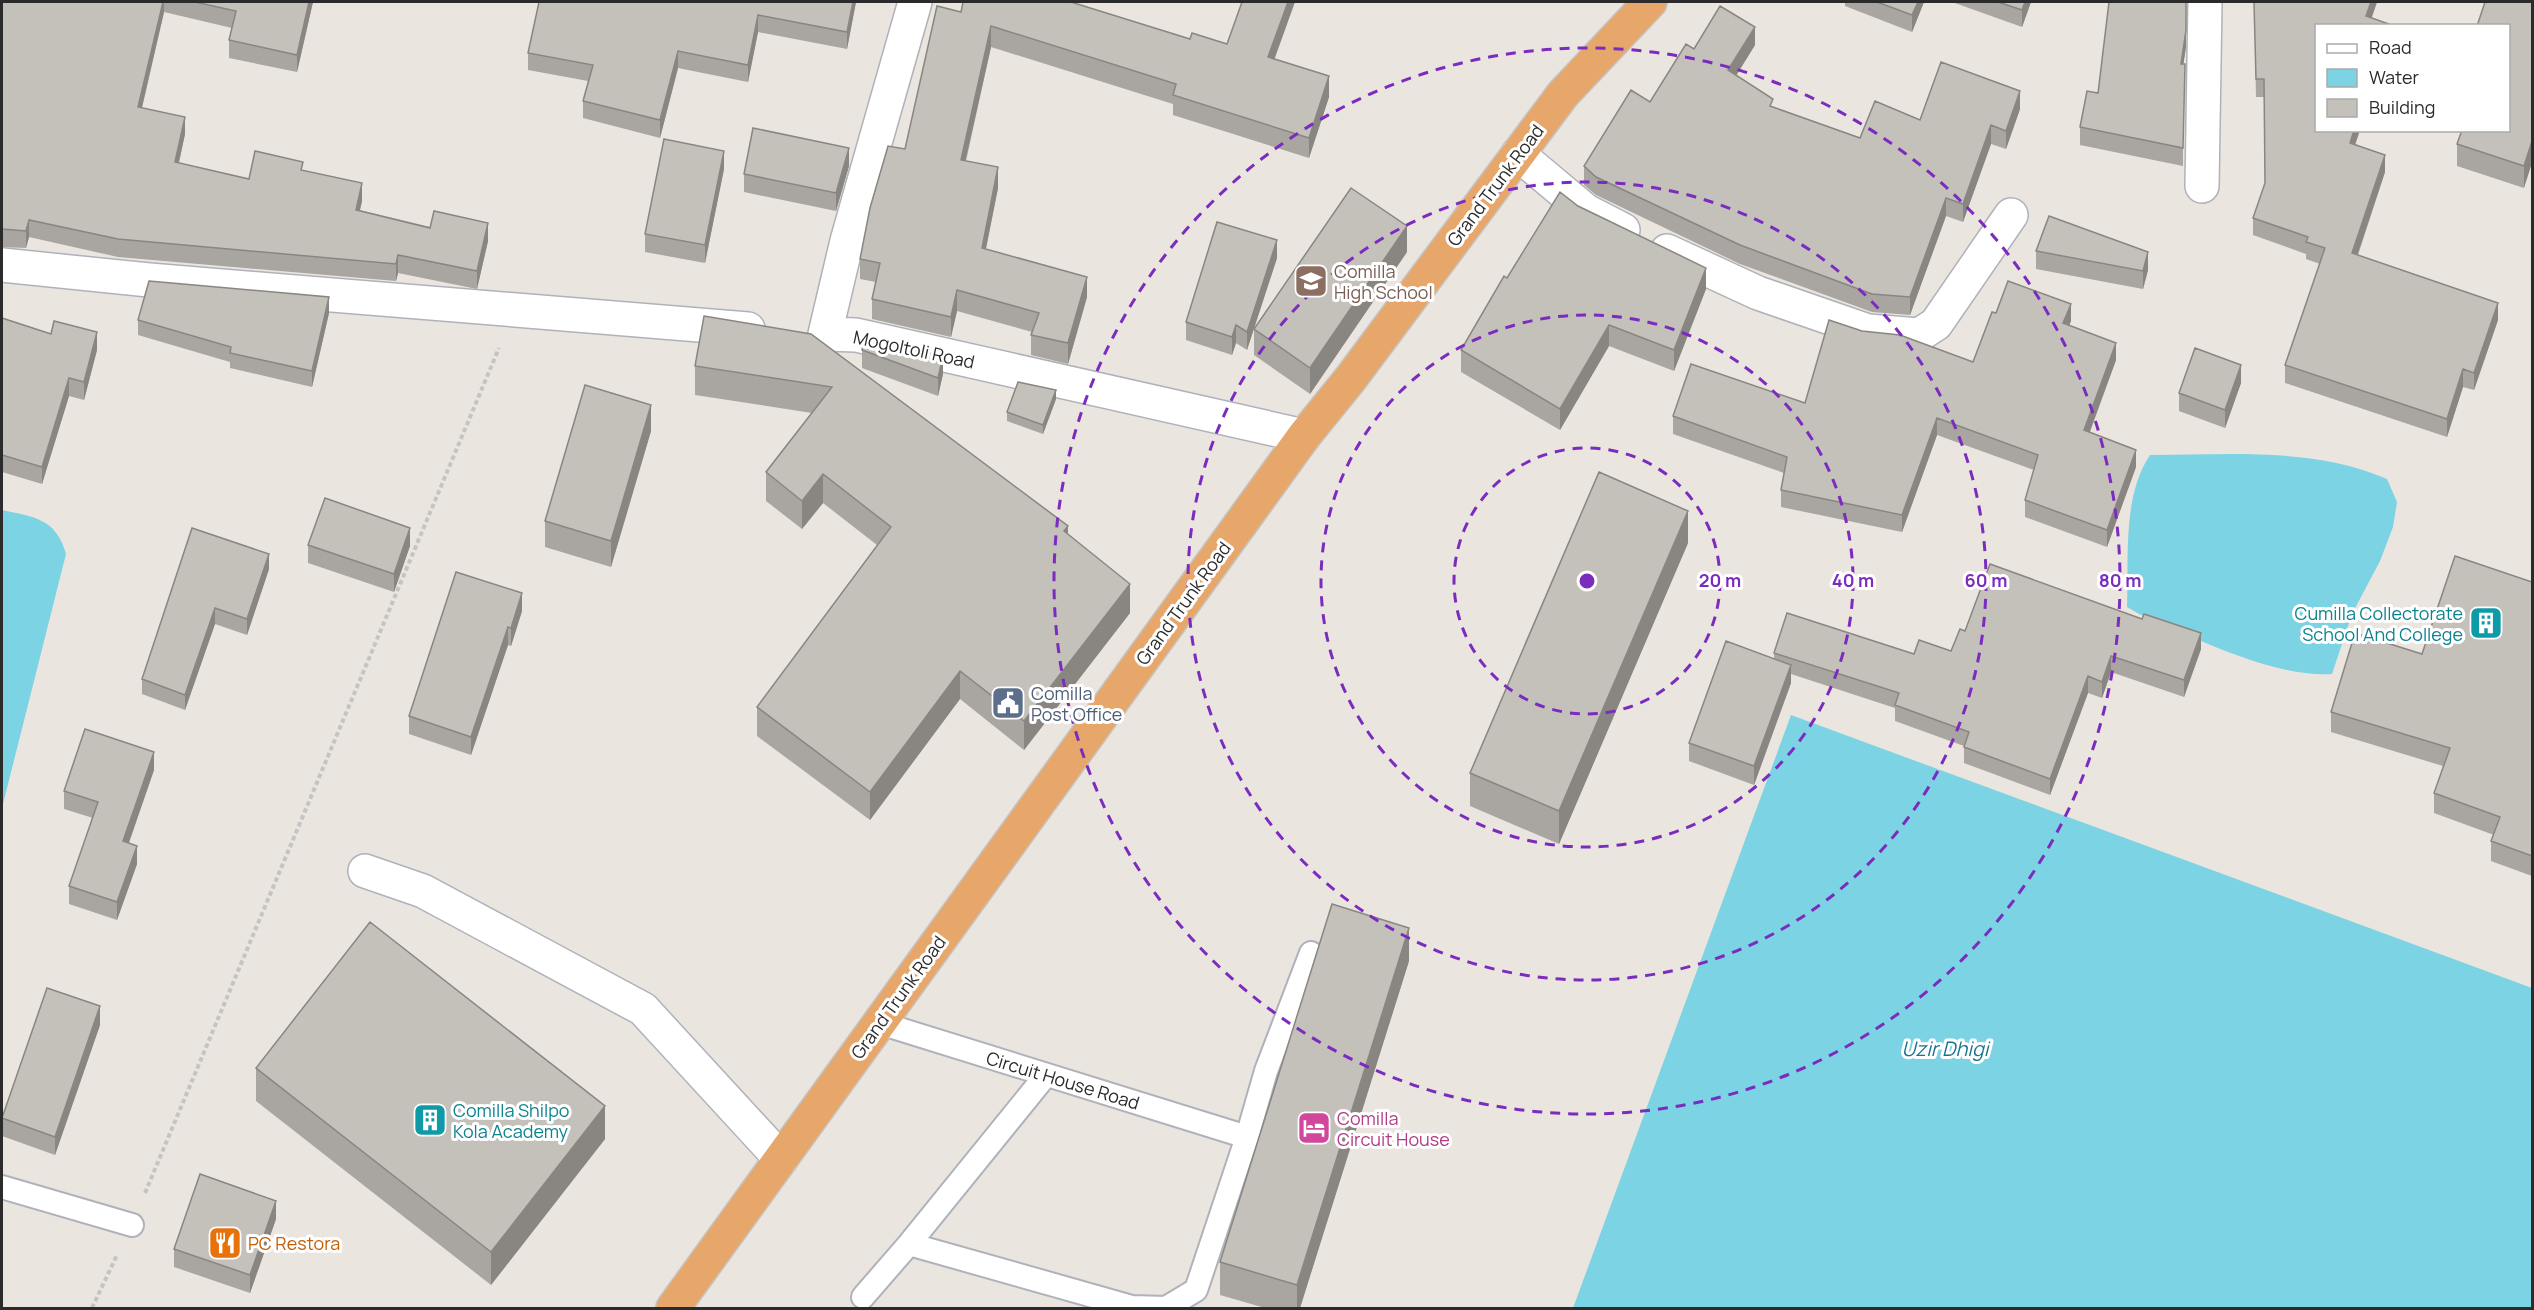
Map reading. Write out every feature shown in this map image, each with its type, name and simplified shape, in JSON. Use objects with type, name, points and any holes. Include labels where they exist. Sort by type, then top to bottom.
[{"type":"highway","name":"Grand Trunk Road","points":[[672,1308],[1304,436],[1351,378],[1563,94],[1650,2]]},
{"type":"street","points":[[801,333],[847,241],[915,2]]},
{"type":"street","points":[[2202,186],[2205,2]]},
{"type":"street","points":[[1518,154],[1586,211],[1758,293],[1868,331],[1919,335],[1936,324],[2011,215]]},
{"type":"street","name":"Mogoltoli Road","points":[[2,265],[514,311],[801,333],[856,335],[1304,436]]},
{"type":"street","points":[[365,871],[423,891],[644,1009],[781,1159]]},
{"type":"lane","points":[[909,1244],[1132,1307],[1166,1308],[1196,1290],[1247,1137],[1266,1071],[1311,953]]},
{"type":"lane","name":"Circuit House Road","points":[[880,1023],[1247,1137]]},
{"type":"lane","points":[[863,1297],[1046,1075]]},
{"type":"lane","points":[[2,1187],[132,1226]]},
{"type":"path","points":[[92,1308],[132,1226],[514,311]]},
{"type":"water","points":[[2240,454],[2301,457],[2359,469],[2387,479],[2397,502],[2393,527],[2380,561],[2352,614],[2332,674],[2309,674],[2260,663],[2209,644],[2127,607],[2131,509],[2141,472],[2150,455]]},
{"type":"water","points":[[2,510],[34,518],[50,526],[62,542],[66,554],[2,808]]},
{"type":"water","name":"Uzir Dhigi","points":[[1791,715],[2532,988],[2532,1308],[1573,1308]]},
{"type":"building","points":[[2,2],[163,2],[138,107],[185,117],[175,162],[249,179],[255,151],[303,162],[301,170],[362,183],[356,210],[430,228],[434,211],[488,223],[477,271],[398,255],[396,264],[118,239],[29,220],[26,231],[2,229]]},
{"type":"building","points":[[195,2],[309,2],[297,55],[229,40],[236,11]]},
{"type":"building","points":[[539,2],[853,2],[847,32],[758,15],[748,65],[678,51],[660,120],[583,101],[593,65],[528,53]]},
{"type":"building","points":[[963,2],[1071,2],[1190,39],[1192,33],[1227,44],[1242,2],[1288,2],[1268,57],[1329,76],[1309,138],[1173,95],[1176,84],[991,26],[961,160],[998,167],[982,248],[1087,277],[1068,343],[1031,335],[1039,313],[957,290],[951,317],[872,299],[880,263],[860,259],[870,208],[888,146],[905,149],[937,6],[961,12]]},
{"type":"building","points":[[1877,2],[1918,2],[1912,15]]},
{"type":"building","points":[[1998,2],[2025,2],[2022,10]]},
{"type":"building","points":[[2109,2],[2186,2],[2186,30],[2181,64],[2185,64],[2183,148],[2080,127],[2087,91],[2098,93]]},
{"type":"building","points":[[2254,2],[2371,2],[2366,16],[2389,24],[2315,24],[2315,132],[2353,132],[2350,143],[2385,155],[2352,253],[2498,303],[2474,373],[2463,369],[2447,419],[2285,365],[2325,248],[2306,242],[2308,237],[2253,218],[2265,183],[2264,79],[2256,79]]},
{"type":"building","points":[[2485,2],[2532,2],[2532,141],[2524,166],[2457,144],[2461,132],[2510,132],[2510,24],[2478,24]]},
{"type":"building","points":[[1720,6],[1755,27],[1728,70],[1773,99],[1770,106],[1860,138],[1875,101],[1920,120],[1941,62],[2020,91],[2006,131],[1991,125],[1963,204],[1946,198],[1910,297],[1872,294],[1740,245],[1596,177],[1584,166],[1631,90],[1650,102],[1686,44],[1694,49]]},
{"type":"building","points":[[753,128],[849,148],[836,193],[744,174]]},
{"type":"building","points":[[664,139],[724,151],[705,245],[645,234]]},
{"type":"building","points":[[1351,188],[1407,226],[1310,368],[1254,329]]},
{"type":"building","points":[[1560,192],[1578,206],[1706,268],[1674,350],[1609,325],[1560,409],[1461,350],[1504,276],[1507,278]]},
{"type":"building","points":[[2049,216],[2148,252],[2143,271],[2036,251]]},
{"type":"building","points":[[1217,222],[1277,240],[1247,332],[1236,325],[1232,337],[1186,322]]},
{"type":"building","points":[[149,281],[329,297],[312,371],[230,353],[231,347],[138,320]]},
{"type":"building","points":[[2008,281],[2071,304],[2063,323],[2116,343],[2084,430],[2136,450],[2107,530],[2025,500],[2038,455],[1937,418],[1902,515],[1781,490],[1787,457],[1673,416],[1691,364],[1805,403],[1829,320],[1862,331],[1900,335],[1973,362],[1992,312],[1996,313]]},
{"type":"building","points":[[704,316],[811,334],[1068,526],[1064,531],[1130,584],[1024,721],[960,671],[870,792],[757,707],[891,527],[823,474],[802,501],[766,472],[832,387],[695,366]]},
{"type":"building","points":[[2,318],[51,334],[54,321],[97,332],[84,382],[69,378],[42,467],[2,455]]},
{"type":"building","points":[[864,338],[943,356],[938,378],[862,350]]},
{"type":"building","points":[[2195,348],[2241,365],[2225,410],[2179,393]]},
{"type":"building","points":[[1018,382],[1056,390],[1043,425],[1007,412]]},
{"type":"building","points":[[585,385],[651,405],[611,541],[545,521]]},
{"type":"building","points":[[1599,472],[1688,511],[1559,811],[1470,773]]},
{"type":"building","points":[[325,498],[410,528],[394,574],[308,545]]},
{"type":"building","points":[[192,528],[269,554],[247,619],[215,608],[185,695],[142,679]]},
{"type":"building","points":[[2455,556],[2532,582],[2532,856],[2491,841],[2500,817],[2434,793],[2450,748],[2331,712],[2355,633],[2422,654]]},
{"type":"building","points":[[1990,564],[2142,619],[2144,614],[2201,633],[2184,680],[2111,656],[2102,682],[2088,676],[2050,779],[1964,747],[1969,732],[1895,705],[1899,693],[1774,653],[1787,613],[1914,654],[1919,640],[1951,651],[1960,629],[1965,631]]},
{"type":"building","points":[[456,572],[522,593],[511,628],[508,627],[471,737],[409,716]]},
{"type":"building","points":[[1726,641],[1791,665],[1754,766],[1689,743]]},
{"type":"building","points":[[85,729],[154,752],[123,841],[137,846],[117,902],[69,886],[98,802],[64,791]]},
{"type":"building","name":"Comilla Circuit House","points":[[1332,904],[1409,928],[1297,1285],[1220,1262]]},
{"type":"building","name":"Comilla Shilpo Kola Academy","points":[[370,922],[605,1106],[491,1252],[256,1068]]},
{"type":"building","points":[[47,988],[100,1006],[55,1137],[2,1118]]},
{"type":"building","name":"PC Restora","points":[[200,1174],[276,1201],[250,1275],[174,1249]]},
{"type":"place","name":"Comilla High School","points":[[1311,281]]},
{"type":"place","name":"Cumilla Collectorate School And College","points":[[2486,623]]},
{"type":"place","name":"Comilla Post Office","points":[[1008,703]]},
{"type":"place","name":"Comilla Shilpo Kola Academy","points":[[430,1120]]},
{"type":"place","name":"Comilla Circuit House","points":[[1314,1128]]},
{"type":"place","name":"PC Restora","points":[[225,1243]]}]
